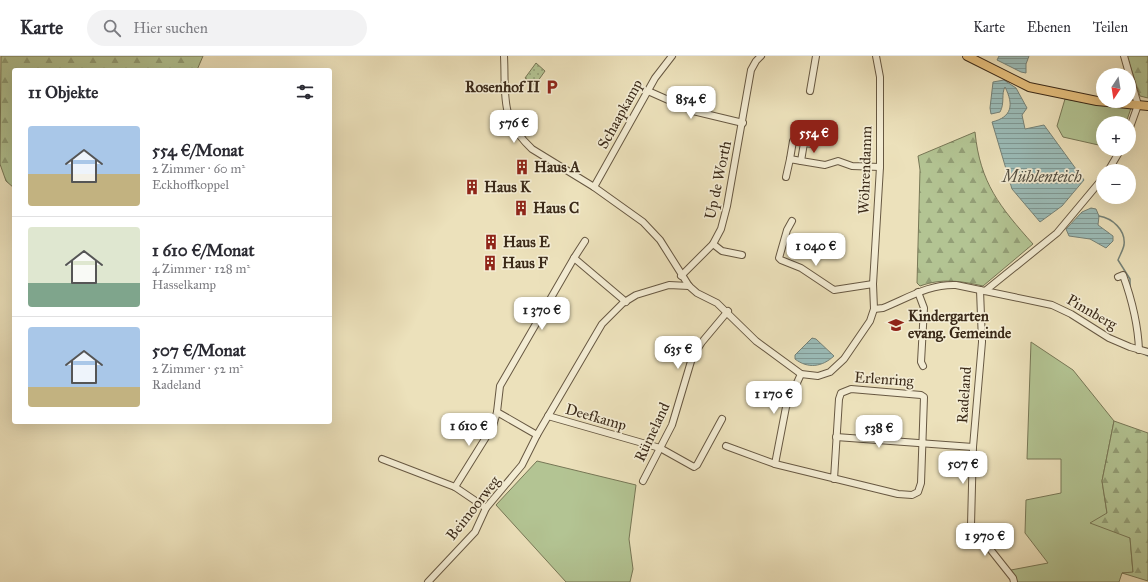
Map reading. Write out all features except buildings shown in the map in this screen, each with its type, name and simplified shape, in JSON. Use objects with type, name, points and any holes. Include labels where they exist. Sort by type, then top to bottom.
[{"type":"main road","points":[[967,56],[1029,87],[1097,101],[1148,106]]},
{"type":"street","points":[[504,56],[506,107],[517,133],[532,149],[594,187],[652,230],[682,276],[696,293],[717,303],[728,311],[756,341],[801,374],[818,376],[830,372],[836,368],[870,321],[874,309]]},
{"type":"street","name":"Schaapkamp","points":[[594,187],[648,91],[672,56]]},
{"type":"street","name":"Up de Worth","points":[[669,285],[682,276],[713,244],[721,229],[727,206],[752,70],[756,61],[762,56]]},
{"type":"street","points":[[810,91],[816,56]]},
{"type":"street","name":"Wöhrendamm","points":[[874,309],[873,284],[880,167],[880,77],[876,56]]},
{"type":"street","points":[[1124,56],[1138,104],[1134,116]]},
{"type":"street","points":[[648,91],[693,111],[743,123]]},
{"type":"street","points":[[786,177],[794,141],[813,144],[815,135]]},
{"type":"street","points":[[801,161],[804,143]]},
{"type":"street","points":[[790,159],[826,165],[838,161],[852,166],[880,167]]},
{"type":"street","points":[[982,291],[1057,233],[1096,186]]},
{"type":"street","points":[[792,221],[787,230],[779,258],[781,260],[801,268],[834,290],[873,284]]},
{"type":"street","points":[[455,487],[493,426],[498,412],[500,386],[574,258],[586,241]]},
{"type":"street","points":[[713,244],[722,251],[742,255]]},
{"type":"street","points":[[574,258],[626,302]]},
{"type":"street","name":"Pinnberg","points":[[1118,277],[1123,275],[1131,298],[1138,333],[1139,350]]},
{"type":"street","name":"Pinnberg","points":[[874,309],[883,308],[918,292],[942,284],[956,285],[1057,306],[1100,333],[1139,350],[1148,352]]},
{"type":"street","name":"Beimoorweg","points":[[428,582],[475,532],[486,508],[522,465],[537,435],[602,324],[626,302],[648,290],[669,285],[689,286]]},
{"type":"street","name":"Radeland","points":[[982,291],[982,342],[973,447],[971,525],[1013,578],[1014,582]]},
{"type":"street","points":[[918,292],[924,308],[922,362],[924,366]]},
{"type":"street","name":"Rümeland","points":[[643,481],[676,412],[692,358],[702,342],[728,311]]},
{"type":"street","points":[[775,464],[786,407],[801,374]]},
{"type":"street","name":"Erlenring","points":[[851,389],[921,395],[926,401],[924,442],[920,488],[915,494],[898,494],[834,479],[840,395],[846,390],[851,389]]},
{"type":"street","points":[[498,412],[537,435]]},
{"type":"street","name":"Deefkamp","points":[[548,416],[660,448],[694,467],[697,465],[722,419]]},
{"type":"street","points":[[836,437],[924,442],[973,447]]},
{"type":"street","points":[[726,446],[775,464],[834,479]]},
{"type":"street","points":[[382,459],[455,487],[486,508]]},
{"type":"green space","points":[[1,56],[203,56],[198,68],[12,68],[12,186],[6,181],[0,164]]},
{"type":"green space","points":[[1127,56],[1148,56],[1148,98],[1140,96],[1136,84],[1136,68],[1131,68]]},
{"type":"green space","points":[[536,63],[545,71],[535,85],[525,78]]},
{"type":"green space","points":[[1065,99],[1096,105],[1096,108],[1131,108],[1128,116],[1096,116],[1096,144],[1063,137],[1057,126]]},
{"type":"green space","points":[[975,132],[982,166],[987,180],[1001,206],[1033,244],[983,286],[944,281],[928,283],[920,286],[917,283],[920,170],[918,156]]},
{"type":"green space","points":[[1031,342],[1073,370],[1114,421],[1102,481],[1107,513],[1130,538],[1133,573],[1122,573],[1119,582],[1017,582],[1011,570],[1048,563],[1025,533],[1026,500],[1061,493],[1061,459],[1027,459]]},
{"type":"green space","points":[[1114,421],[1148,433],[1148,581],[1122,573],[1133,572],[1130,538],[1090,523],[1107,513],[1102,481]]},
{"type":"green space","points":[[537,461],[636,485],[629,539],[633,569],[630,582],[566,582],[496,505]]},
{"type":"water","points":[[999,56],[1029,56],[1026,64],[1026,73],[997,60]]},
{"type":"water","name":"Mühlenteich","points":[[1004,80],[1016,88],[1027,108],[1022,115],[1025,129],[1044,125],[1084,180],[1062,206],[1040,222],[1012,189],[992,122],[1004,117],[1009,109],[1010,99],[1005,87],[1000,112],[991,114],[990,108],[993,82]]},
{"type":"water","points":[[1091,208],[1096,209],[1099,216],[1098,225],[1113,236],[1113,241],[1106,248],[1090,239],[1069,236],[1066,229],[1082,212]]},
{"type":"water","points":[[812,338],[816,339],[834,356],[825,363],[815,365],[805,364],[795,359],[795,355]]},
{"type":"waterway","points":[[1099,216],[1109,219],[1123,234],[1124,245],[1118,260],[1130,279],[1130,288]]},
{"type":"waterway","points":[[1144,354],[1148,356]]},
{"type":"place","name":"Rosenhof II","points":[[552,87]]},
{"type":"place","name":"Haus A","points":[[522,167]]},
{"type":"place","name":"Haus K","points":[[472,187]]},
{"type":"place","name":"Haus C","points":[[521,208]]},
{"type":"place","name":"Haus E","points":[[491,242]]},
{"type":"place","name":"Haus F","points":[[490,263]]},
{"type":"place","name":"Kindergarten evang. Gemeinde","points":[[896,325]]}]
